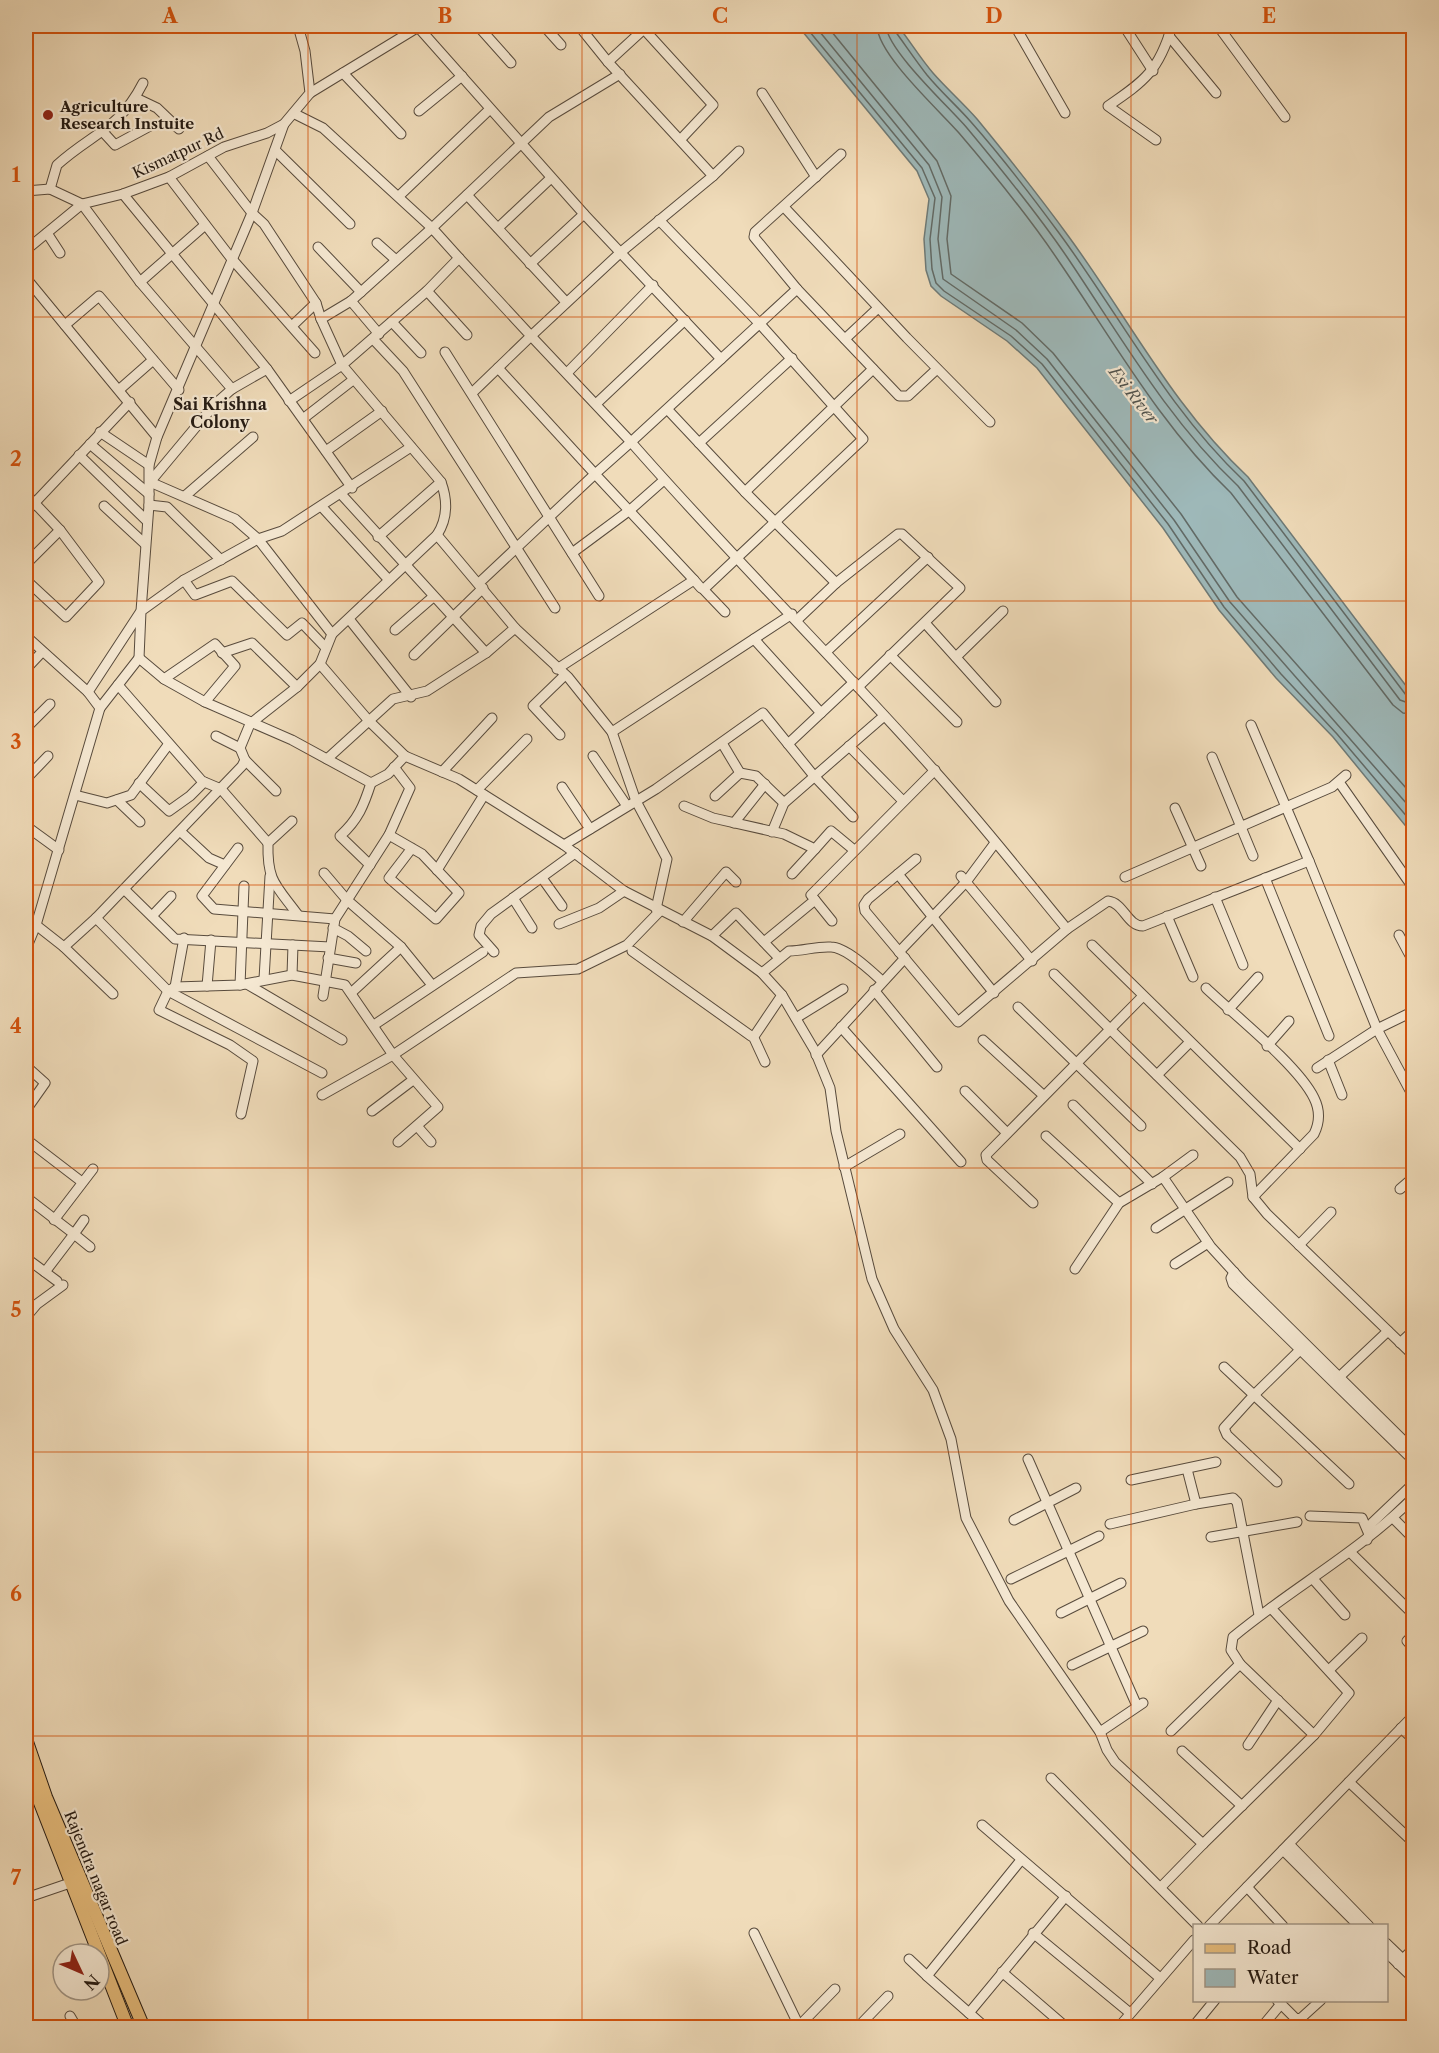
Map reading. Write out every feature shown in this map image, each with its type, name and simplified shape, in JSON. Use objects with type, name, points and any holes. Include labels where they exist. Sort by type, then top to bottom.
[{"type":"main road","name":"Rajendra nagar road","points":[[26,1739],[101,1942]]},
{"type":"main road","name":"Rajendra nagar road","points":[[26,1767],[70,1882],[99,1942]]},
{"type":"main road","name":"Rajendra nagar road","points":[[111,1968],[144,2028]]},
{"type":"main road","name":"Rajendra nagar road","points":[[111,1969],[128,2028]]},
{"type":"street","points":[[298,26],[305,51],[310,93],[419,26],[520,144],[721,359]]},
{"type":"street","points":[[478,26],[511,63]]},
{"type":"street","points":[[544,26],[561,45]]},
{"type":"street","points":[[579,26],[608,62],[713,176]]},
{"type":"street","points":[[1015,26],[1065,113]]},
{"type":"street","points":[[1124,26],[1154,70]]},
{"type":"street","points":[[1156,140],[1108,106],[1141,84],[1154,70],[1172,26]]},
{"type":"street","points":[[1218,26],[1285,117]]},
{"type":"street","points":[[608,62],[643,27],[713,105],[681,139]]},
{"type":"street","points":[[1169,36],[1216,93]]},
{"type":"street","points":[[343,73],[402,134]]},
{"type":"street","points":[[321,319],[351,301],[549,117],[620,74]]},
{"type":"street","points":[[419,111],[462,76]]},
{"type":"street","points":[[50,189],[57,165],[104,133],[136,98],[143,83]]},
{"type":"street","name":"Kismatpur Rd","points":[[26,250],[82,204],[123,194],[169,177],[207,156],[284,124],[295,114],[310,93]]},
{"type":"street","points":[[762,93],[816,177]]},
{"type":"street","points":[[136,98],[157,108],[179,129]]},
{"type":"street","points":[[399,195],[490,109]]},
{"type":"street","points":[[295,114],[323,128],[399,195],[432,228],[531,336],[597,403],[736,559],[794,617],[935,770],[1068,929]]},
{"type":"street","points":[[26,949],[36,925],[100,708],[139,658],[149,505],[149,465],[157,437],[179,390],[231,258],[252,213],[284,124]]},
{"type":"street","points":[[104,133],[115,145],[150,126]]},
{"type":"street","points":[[275,150],[350,224]]},
{"type":"street","points":[[472,393],[566,302],[658,220],[713,176],[738,151]]},
{"type":"street","points":[[841,154],[755,232],[754,237],[797,289],[873,369],[904,398],[937,369]]},
{"type":"street","points":[[207,156],[273,236],[316,303],[342,365],[441,482],[446,495],[444,524],[437,535],[332,634],[320,664],[297,687],[250,724],[240,748]]},
{"type":"street","points":[[169,177],[231,258],[315,353]]},
{"type":"street","points":[[498,228],[551,178]]},
{"type":"street","points":[[26,191],[50,189],[82,204],[140,282],[232,389]]},
{"type":"street","points":[[123,194],[267,369],[352,488]]},
{"type":"street","points":[[467,195],[566,302]]},
{"type":"street","points":[[784,207],[878,308],[990,422]]},
{"type":"street","points":[[530,264],[584,214]]},
{"type":"street","points":[[658,220],[792,358],[862,437],[862,441],[703,589]]},
{"type":"street","points":[[140,282],[205,225]]},
{"type":"street","points":[[47,233],[60,253]]},
{"type":"street","points":[[377,243],[396,260]]},
{"type":"street","points":[[318,247],[361,292]]},
{"type":"street","points":[[289,401],[342,365],[427,291],[459,258]]},
{"type":"street","points":[[26,278],[120,389],[157,437]]},
{"type":"street","points":[[567,373],[653,285]]},
{"type":"street","points":[[414,655],[452,618],[516,546],[668,410],[797,289]]},
{"type":"street","points":[[427,291],[467,335]]},
{"type":"street","points":[[65,325],[99,296],[179,390]]},
{"type":"street","points":[[351,301],[403,371],[555,608]]},
{"type":"street","points":[[292,326],[316,303]]},
{"type":"street","points":[[845,339],[878,308]]},
{"type":"street","points":[[597,403],[685,320]]},
{"type":"street","points":[[392,322],[421,353]]},
{"type":"street","points":[[445,352],[599,596]]},
{"type":"street","points":[[699,443],[792,358]]},
{"type":"street","points":[[120,389],[153,360]]},
{"type":"street","points":[[498,368],[725,612]]},
{"type":"street","points":[[150,482],[215,404],[232,389],[267,369]]},
{"type":"street","points":[[745,492],[873,369]]},
{"type":"street","points":[[303,418],[353,380]]},
{"type":"street","points":[[26,512],[130,402]]},
{"type":"street","points":[[668,410],[745,492],[836,583]]},
{"type":"street","points":[[326,451],[381,411]]},
{"type":"street","points":[[100,432],[149,465]]},
{"type":"street","points":[[185,496],[253,437]]},
{"type":"street","points":[[90,444],[149,494]]},
{"type":"street","points":[[88,692],[141,611],[184,580],[258,539],[282,531],[322,507],[411,447]]},
{"type":"street","points":[[79,455],[147,521]]},
{"type":"street","points":[[572,553],[630,510],[664,480]]},
{"type":"street","points":[[150,482],[235,519],[258,539],[332,634]]},
{"type":"street","points":[[378,537],[441,482]]},
{"type":"street","points":[[26,494],[60,530],[99,582],[66,617],[26,580]]},
{"type":"street","points":[[341,494],[486,653]]},
{"type":"street","points":[[149,505],[167,507],[220,560]]},
{"type":"street","points":[[104,506],[145,544]]},
{"type":"street","points":[[322,507],[388,579]]},
{"type":"street","points":[[26,564],[60,530]]},
{"type":"street","points":[[612,732],[754,639],[794,617],[898,534],[902,534],[960,588],[890,655],[788,744]]},
{"type":"street","points":[[437,535],[515,628],[561,672],[612,732],[632,804]]},
{"type":"street","points":[[826,652],[928,557]]},
{"type":"street","points":[[184,580],[195,595],[232,581],[287,635],[302,623],[326,648]]},
{"type":"street","points":[[560,735],[533,706],[561,672],[694,580]]},
{"type":"street","points":[[395,630],[433,597]]},
{"type":"street","points":[[956,657],[1003,611]]},
{"type":"street","points":[[349,619],[411,697]]},
{"type":"street","points":[[925,623],[996,702]]},
{"type":"street","points":[[327,759],[393,699],[411,697],[427,691],[486,653],[515,628]]},
{"type":"street","points":[[26,636],[88,692],[100,708]]},
{"type":"street","points":[[754,639],[821,713]]},
{"type":"street","points":[[222,653],[252,642],[297,687]]},
{"type":"street","points":[[164,679],[215,644],[235,666],[205,702]]},
{"type":"street","points":[[26,669],[42,652]]},
{"type":"street","points":[[890,655],[957,722]]},
{"type":"street","points":[[139,658],[164,679],[205,702],[250,724],[292,740],[371,783]]},
{"type":"street","points":[[320,664],[369,721],[405,756],[442,772],[480,793],[564,845],[624,891],[712,936],[762,973],[782,995],[816,1055],[830,1088],[836,1131],[872,1279],[894,1329],[933,1390],[951,1439],[966,1518],[1009,1601],[1100,1732],[1115,1762],[1203,1844]]},
{"type":"street","points":[[118,685],[168,745],[204,782],[221,789],[268,843],[270,876],[264,979]]},
{"type":"street","points":[[26,728],[50,704]]},
{"type":"street","points":[[564,845],[632,804],[763,713],[814,776],[853,817]]},
{"type":"street","points":[[772,832],[784,803],[884,716]]},
{"type":"street","points":[[442,772],[492,718]]},
{"type":"street","points":[[1251,724],[1377,1029],[1413,1098]]},
{"type":"street","points":[[216,736],[240,748],[245,760],[276,791]]},
{"type":"street","points":[[436,870],[480,793],[527,739]]},
{"type":"street","points":[[722,743],[740,773],[756,776],[784,803]]},
{"type":"street","points":[[75,795],[107,803],[131,795],[168,745]]},
{"type":"street","points":[[849,746],[903,801]]},
{"type":"street","points":[[26,779],[48,756]]},
{"type":"street","points":[[370,865],[340,836],[354,823],[363,809],[371,783],[405,756]]},
{"type":"street","points":[[322,1095],[393,1055],[516,974],[529,970],[572,971],[621,949],[632,942],[658,910],[667,859],[632,804],[593,756]]},
{"type":"street","points":[[1212,757],[1253,856]]},
{"type":"street","points":[[64,947],[125,890],[221,789],[245,760]]},
{"type":"street","points":[[322,996],[334,923],[389,835],[410,788],[394,767]]},
{"type":"street","points":[[832,921],[811,895],[935,770]]},
{"type":"street","points":[[715,796],[740,773]]},
{"type":"street","points":[[1125,878],[1287,807],[1343,779],[1413,889]]},
{"type":"street","points":[[139,783],[169,811],[190,796],[204,782]]},
{"type":"street","points":[[734,823],[765,784]]},
{"type":"street","points":[[562,787],[590,829]]},
{"type":"street","points":[[117,800],[140,822]]},
{"type":"street","points":[[684,806],[713,819],[772,832],[815,849]]},
{"type":"street","points":[[1174,808],[1201,866]]},
{"type":"street","points":[[268,843],[292,821]]},
{"type":"street","points":[[26,826],[33,834],[59,850]]},
{"type":"street","points":[[792,874],[831,831],[854,850]]},
{"type":"street","points":[[181,832],[209,858],[225,865]]},
{"type":"street","points":[[26,843],[33,834]]},
{"type":"street","points":[[389,835],[412,848],[422,854],[459,893],[436,919],[389,878],[412,848]]},
{"type":"street","points":[[816,1055],[882,981],[963,879],[995,843]]},
{"type":"street","points":[[238,848],[202,896],[214,909],[298,915],[334,923],[366,951]]},
{"type":"street","points":[[494,952],[478,931],[492,914],[575,853]]},
{"type":"street","points":[[916,859],[864,905],[865,911],[958,1022],[1068,929],[1108,901],[1117,904],[1138,926],[1309,861]]},
{"type":"street","points":[[684,922],[726,872],[736,882]]},
{"type":"street","points":[[324,873],[347,900],[401,947],[432,985]]},
{"type":"street","points":[[898,874],[994,993]]},
{"type":"street","points":[[270,876],[298,915]]},
{"type":"street","points":[[542,878],[562,906]]},
{"type":"street","points":[[1265,878],[1329,1036]]},
{"type":"street","points":[[963,879],[1032,961]]},
{"type":"street","points":[[244,886],[240,943],[244,984]]},
{"type":"street","points":[[125,890],[175,939],[330,947]]},
{"type":"street","points":[[559,924],[593,911],[624,891]]},
{"type":"street","points":[[152,916],[171,896]]},
{"type":"street","points":[[1215,897],[1243,965]]},
{"type":"street","points":[[513,898],[532,928]]},
{"type":"street","points":[[764,942],[815,900]]},
{"type":"street","points":[[712,936],[736,913],[778,958]]},
{"type":"street","points":[[1167,916],[1193,976]]},
{"type":"street","points":[[96,918],[172,989],[322,1073]]},
{"type":"street","points":[[36,925],[64,947],[113,994]]},
{"type":"street","points":[[1399,935],[1413,963]]},
{"type":"street","points":[[184,938],[172,989],[159,1010],[230,1045],[254,1061],[241,1114]]},
{"type":"street","points":[[207,986],[211,940]]},
{"type":"street","points":[[292,975],[293,945]]},
{"type":"street","points":[[1092,945],[1300,1149]]},
{"type":"street","points":[[351,993],[401,947]]},
{"type":"street","points":[[762,973],[778,958],[792,950],[799,952],[835,947],[867,967],[882,981]]},
{"type":"street","points":[[632,951],[753,1036],[765,1062]]},
{"type":"street","points":[[374,1025],[483,952]]},
{"type":"street","points":[[328,958],[356,963]]},
{"type":"street","points":[[1054,974],[1246,1163],[1253,1197],[1413,1356]]},
{"type":"street","points":[[172,989],[244,984],[292,975],[345,985],[393,1055],[438,1107],[398,1142]]},
{"type":"street","points":[[1228,1010],[1258,977]]},
{"type":"street","points":[[244,984],[342,1040]]},
{"type":"street","points":[[1206,988],[1306,1084],[1316,1100],[1318,1126],[1300,1149],[1253,1197]]},
{"type":"street","points":[[796,1018],[843,989]]},
{"type":"street","points":[[874,990],[937,1068]]},
{"type":"street","points":[[753,1036],[782,995]]},
{"type":"street","points":[[1033,1203],[986,1157],[1043,1095],[1143,996]]},
{"type":"street","points":[[1018,1007],[1141,1126]]},
{"type":"street","points":[[1317,1068],[1377,1029],[1413,1011]]},
{"type":"street","points":[[1267,1046],[1289,1021]]},
{"type":"street","points":[[841,1027],[961,1162]]},
{"type":"street","points":[[983,1040],[1043,1095]]},
{"type":"street","points":[[1157,1075],[1190,1041]]},
{"type":"street","points":[[1328,1060],[1342,1095]]},
{"type":"street","points":[[26,1066],[45,1083],[26,1110]]},
{"type":"street","points":[[372,1111],[413,1080]]},
{"type":"street","points":[[965,1091],[1007,1133]]},
{"type":"street","points":[[1073,1105],[1152,1184]]},
{"type":"street","points":[[417,1126],[431,1142]]},
{"type":"street","points":[[844,1167],[900,1134]]},
{"type":"street","points":[[1046,1136],[1119,1203]]},
{"type":"street","points":[[26,1139],[82,1182]]},
{"type":"street","points":[[1075,1269],[1119,1203],[1163,1177],[1193,1155]]},
{"type":"street","points":[[54,1220],[93,1169]]},
{"type":"street","points":[[1163,1177],[1208,1243],[1302,1348],[1413,1451]]},
{"type":"street","points":[[1400,1189],[1413,1177]]},
{"type":"street","points":[[1156,1228],[1228,1182]]},
{"type":"street","points":[[26,1197],[90,1247]]},
{"type":"street","points":[[1299,1245],[1331,1212]]},
{"type":"street","points":[[45,1272],[84,1220]]},
{"type":"street","points":[[1175,1264],[1208,1243]]},
{"type":"street","points":[[26,1258],[60,1283],[26,1317]]},
{"type":"street","points":[[1400,1343],[1413,1330]]},
{"type":"street","points":[[1336,1381],[1388,1331]]},
{"type":"street","points":[[1277,1482],[1227,1435],[1224,1428],[1302,1348]]},
{"type":"street","points":[[1224,1367],[1349,1484]]},
{"type":"street","points":[[1336,1381],[1413,1461]]},
{"type":"street","points":[[1028,1459],[1089,1598],[1140,1705],[1100,1732]]},
{"type":"street","points":[[1131,1480],[1216,1462]]},
{"type":"street","points":[[1187,1469],[1196,1504]]},
{"type":"street","points":[[1367,1536],[1372,1523],[1413,1483]]},
{"type":"street","points":[[1014,1520],[1076,1488]]},
{"type":"street","points":[[1314,1735],[1240,1664],[1230,1644],[1233,1637],[1259,1615],[1351,1553],[1367,1536],[1393,1518],[1413,1497]]},
{"type":"street","points":[[1110,1524],[1233,1498],[1237,1502],[1259,1615]]},
{"type":"street","points":[[1310,1516],[1362,1518],[1367,1536]]},
{"type":"street","points":[[1393,1518],[1413,1539]]},
{"type":"street","points":[[1211,1537],[1297,1522]]},
{"type":"street","points":[[1011,1579],[1099,1536]]},
{"type":"street","points":[[1351,1553],[1413,1615]]},
{"type":"street","points":[[1313,1579],[1345,1615]]},
{"type":"street","points":[[1061,1613],[1122,1583]]},
{"type":"street","points":[[1162,1886],[1314,1735],[1349,1693],[1271,1608]]},
{"type":"street","points":[[1072,1665],[1143,1631]]},
{"type":"street","points":[[1413,1634],[1407,1641],[1413,1649]]},
{"type":"street","points":[[1329,1670],[1362,1638]]},
{"type":"street","points":[[1171,1731],[1240,1664]]},
{"type":"street","points":[[1248,1745],[1278,1700]]},
{"type":"street","points":[[1211,1924],[1413,1715]]},
{"type":"street","points":[[1401,1728],[1413,1740]]},
{"type":"street","points":[[1182,1751],[1242,1806]]},
{"type":"street","points":[[1051,1778],[1162,1886],[1196,1924]]},
{"type":"street","points":[[1349,1782],[1413,1843]]},
{"type":"street","points":[[982,1825],[1160,1978]]},
{"type":"street","points":[[1286,1847],[1357,1924]]},
{"type":"street","points":[[1286,1847],[1367,1924]]},
{"type":"street","points":[[927,1976],[1022,1860]]},
{"type":"street","points":[[26,1898],[70,1882]]},
{"type":"street","points":[[1247,1887],[1281,1924]]},
{"type":"street","points":[[969,2013],[1066,1896]]},
{"type":"street","points":[[754,1933],[800,2027],[835,1989]]},
{"type":"street","points":[[1033,1933],[1130,2013]]},
{"type":"street","points":[[1118,2028],[1193,1941]]},
{"type":"street","points":[[1388,1946],[1413,1979]]},
{"type":"street","points":[[1400,1961],[1413,1948]]},
{"type":"street","points":[[1388,1953],[1413,1970]]},
{"type":"street","points":[[909,1959],[986,2028]]},
{"type":"street","points":[[1002,1972],[1067,2028]]},
{"type":"street","points":[[857,2028],[888,1996]]},
{"type":"street","points":[[1192,2028],[1214,2002]]},
{"type":"street","points":[[1262,2028],[1279,2002],[1295,2018],[1300,2019],[1320,2002]]},
{"type":"street","points":[[70,2016],[76,2028]]},
{"type":"water","name":"Esi River","points":[[798,26],[898,26],[928,67],[977,119],[1047,207],[1174,392],[1221,450],[1248,477],[1413,695],[1413,835],[1333,737],[1276,678],[1219,610],[1163,528],[1037,368],[1007,341],[941,296],[931,286],[926,270],[924,239],[929,199],[917,171]]},
{"type":"place","name":"Agriculture Research Instuite","points":[[48,115]]},
{"type":"district","name":"Sai Krishna Colony","points":[[220,413]]}]
